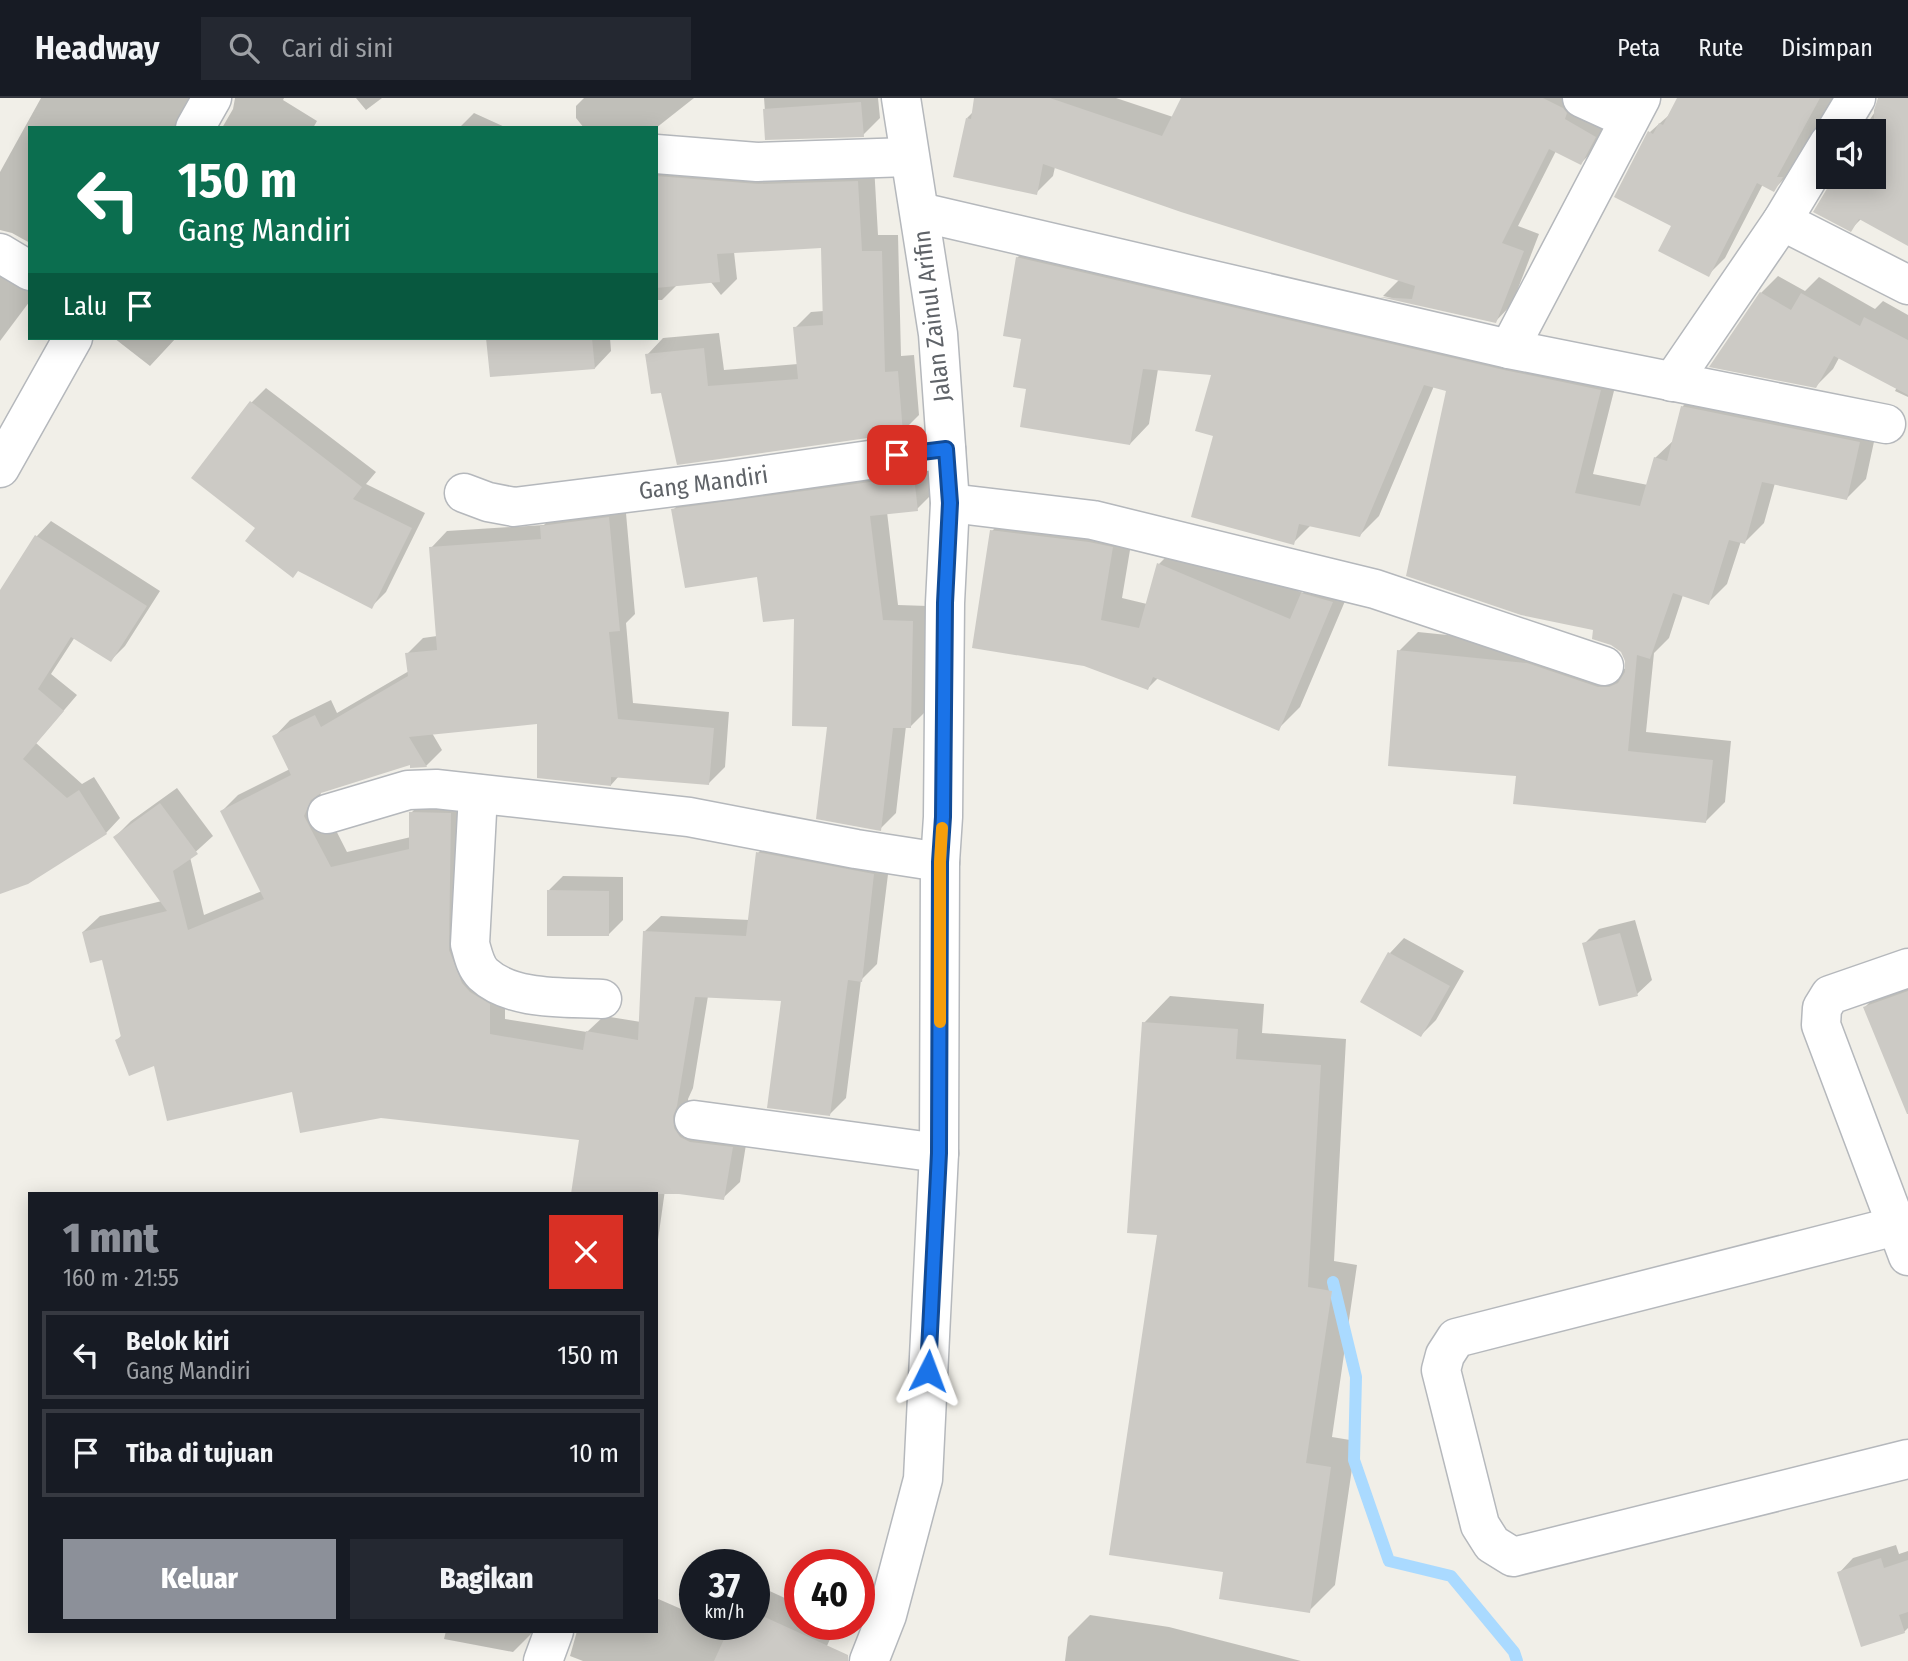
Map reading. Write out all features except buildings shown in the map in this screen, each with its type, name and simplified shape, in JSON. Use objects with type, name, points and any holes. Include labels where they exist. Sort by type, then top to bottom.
[{"type":"street","points":[[196,126],[212,98]]},
{"type":"street","name":"Jalan Zainul Arifin","points":[[869,1661],[887,1615],[923,1479],[939,1153],[940,862],[943,817],[945,603],[950,503],[938,334],[901,98]]},
{"type":"street","points":[[1509,349],[1635,109],[1582,98]]},
{"type":"street","points":[[1843,119],[1856,98]]},
{"type":"street","points":[[658,154],[757,162],[909,157]]},
{"type":"street","points":[[1672,382],[1782,220],[1816,164]]},
{"type":"street","points":[[920,212],[1509,349],[1886,424]]},
{"type":"street","points":[[1782,220],[1908,285]]},
{"type":"street","points":[[0,253],[28,270]]},
{"type":"street","points":[[0,468],[72,340]]},
{"type":"street","name":"Gang Mandiri","points":[[464,493],[488,502],[514,507],[730,481],[946,449]]},
{"type":"street","points":[[950,503],[1093,520],[1375,589],[1604,666]]},
{"type":"street","points":[[327,814],[408,790],[436,789],[689,817],[940,862]]},
{"type":"street","points":[[478,794],[470,944],[475,963],[483,974],[502,986],[518,991],[602,999]]},
{"type":"street","points":[[1908,968],[1830,995],[1822,1008],[1821,1025],[1902,1241],[1456,1338],[1445,1355],[1441,1370],[1480,1525],[1492,1544],[1513,1557],[1908,1459]]},
{"type":"street","points":[[694,1120],[939,1153]]},
{"type":"street","points":[[543,1661],[553,1633]]},
{"type":"waterway","points":[[1333,1282],[1356,1377],[1354,1460],[1389,1561],[1451,1576],[1514,1652],[1517,1661]]},
{"type":"slow traffic","points":[[940,1022],[942,828]]},
{"type":"route","points":[[897,455],[946,449],[950,503],[945,603],[943,817],[940,862],[939,1153],[928,1371]]}]
